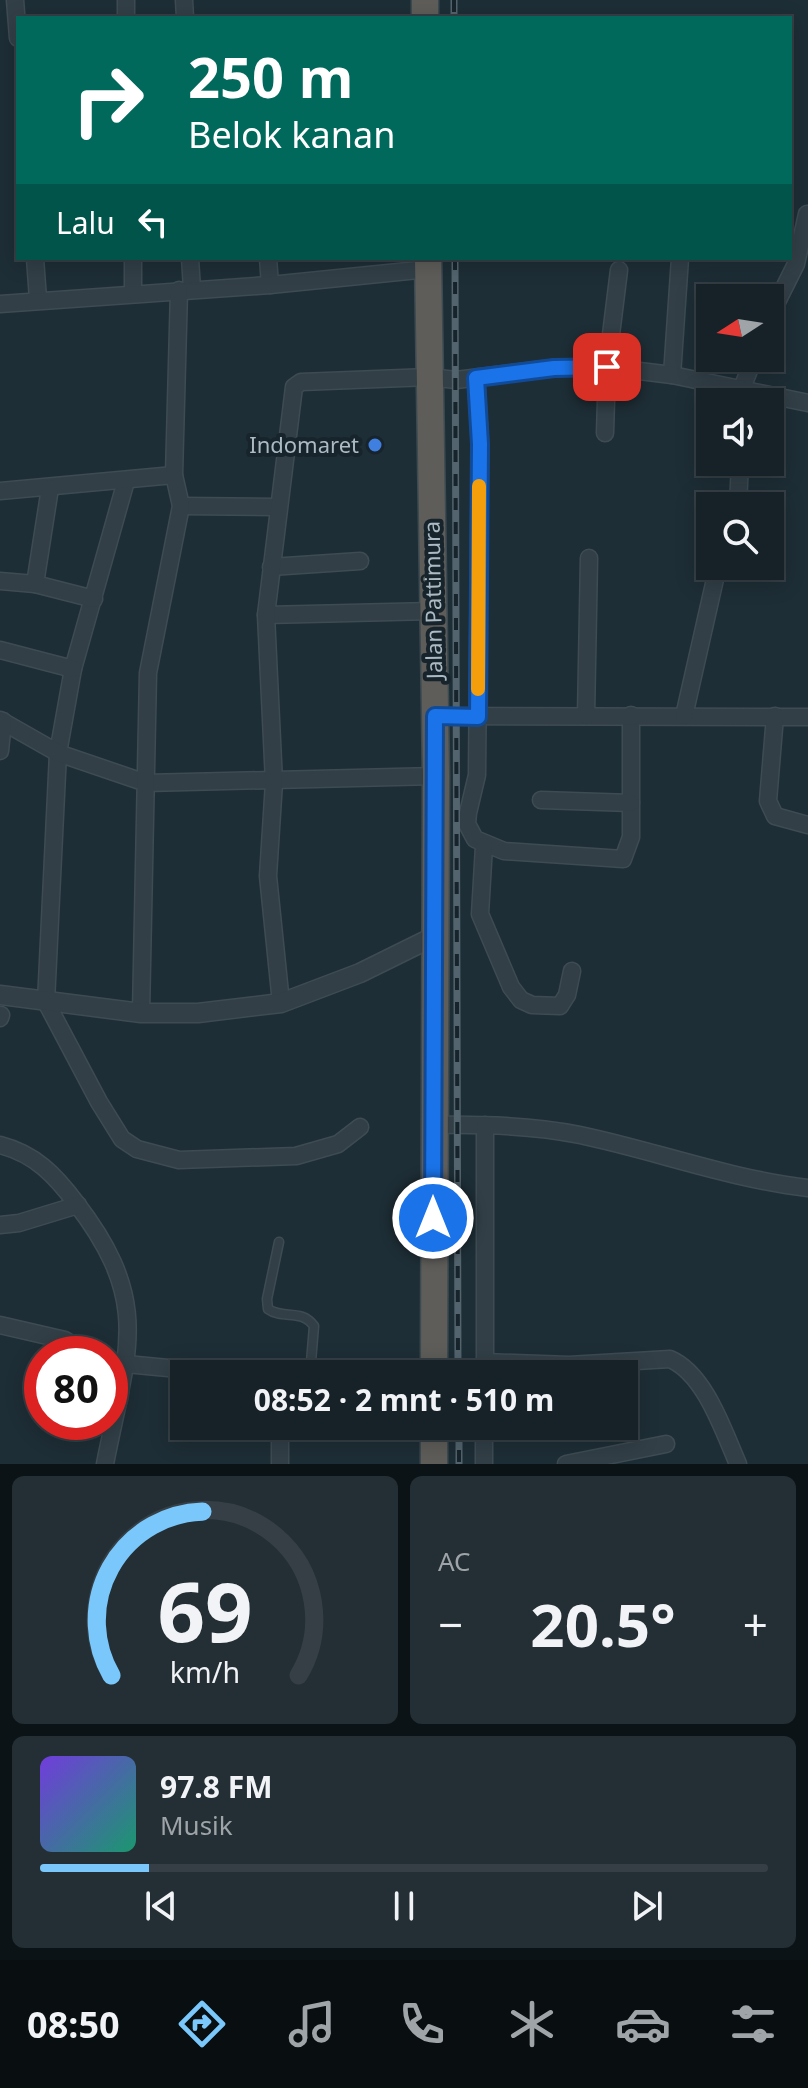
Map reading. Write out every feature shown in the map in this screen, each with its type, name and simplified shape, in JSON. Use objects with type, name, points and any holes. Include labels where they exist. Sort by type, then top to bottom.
[{"type":"highway","name":"Jalan Pattimura","points":[[428,263],[436,776],[432,1125],[434,1360]]},
{"type":"highway","points":[[434,1440],[434,1464]]},
{"type":"street","points":[[784,288],[796,264],[802,213]]},
{"type":"street","points":[[35,260],[38,299]]},
{"type":"street","points":[[133,260],[133,293]]},
{"type":"street","points":[[141,1013],[152,642],[181,506],[174,475],[185,290],[190,260]]},
{"type":"street","points":[[268,260],[270,285]]},
{"type":"street","points":[[672,375],[680,260]]},
{"type":"street","points":[[0,304],[270,285],[428,263]]},
{"type":"street","points":[[605,433],[607,367],[619,270]]},
{"type":"street","points":[[281,1003],[268,876],[274,782],[266,615],[294,387],[301,382],[476,378],[554,368],[607,367],[672,375],[718,388]]},
{"type":"street","points":[[476,378],[480,444],[477,775],[467,824],[475,839],[484,846],[504,851],[623,859],[631,837],[631,715]]},
{"type":"street","points":[[784,400],[808,403]]},
{"type":"street","points":[[0,491],[174,475]]},
{"type":"street","points":[[126,481],[73,669],[58,753],[46,1002],[99,1102],[122,1139],[137,1149],[179,1160],[296,1156],[338,1144],[360,1127]]},
{"type":"street","points":[[35,584],[50,488]]},
{"type":"street","points":[[181,506],[277,507]]},
{"type":"street","points":[[586,716],[589,558]]},
{"type":"street","points":[[271,567],[360,561]]},
{"type":"street","points":[[684,716],[715,580]]},
{"type":"street","points":[[0,581],[35,584],[94,599]]},
{"type":"street","points":[[266,615],[433,611]]},
{"type":"street","points":[[0,650],[73,669]]},
{"type":"street","points":[[435,716],[808,717]]},
{"type":"street","points":[[775,716],[768,801],[775,816],[808,825]]},
{"type":"street","points":[[0,751],[2,720],[58,753],[146,783],[436,776]]},
{"type":"street","points":[[541,800],[631,803]]},
{"type":"street","points":[[484,846],[480,914],[516,994],[532,1005],[560,1006],[567,995],[572,971]]},
{"type":"street","points":[[0,995],[141,1013],[198,1013],[281,1003],[360,973],[435,936]]},
{"type":"street","points":[[432,1125],[485,1125],[578,1135],[695,1166],[808,1188]]},
{"type":"street","points":[[485,1125],[485,1360]]},
{"type":"street","points":[[0,1145],[33,1157],[53,1174],[106,1245],[126,1298],[129,1319],[126,1336]]},
{"type":"street","points":[[0,1225],[19,1223],[78,1205]]},
{"type":"street","points":[[0,1325],[51,1336]]},
{"type":"street","points":[[638,1361],[670,1359],[683,1365],[698,1383],[738,1464]]},
{"type":"street","points":[[128,1370],[170,1372]]},
{"type":"street","points":[[105,1464],[109,1440]]},
{"type":"street","points":[[280,1440],[280,1464]]},
{"type":"street","points":[[484,1440],[484,1464]]},
{"type":"street","points":[[566,1464],[666,1444]]},
{"type":"lane","points":[[279,1242],[267,1299],[268,1309],[274,1314],[299,1314],[314,1326],[311,1360]]},
{"type":"railway","points":[[454,0],[454,16]]},
{"type":"railway","points":[[455,260],[458,1360]]},
{"type":"railway","points":[[459,1440],[459,1464]]},
{"type":"slow traffic","points":[[478,689],[479,486]]},
{"type":"place","name":"Indomaret","points":[[375,445]]},
{"type":"route","points":[[433,1218],[435,716],[478,717],[480,444],[476,378],[554,368],[607,367]]}]
